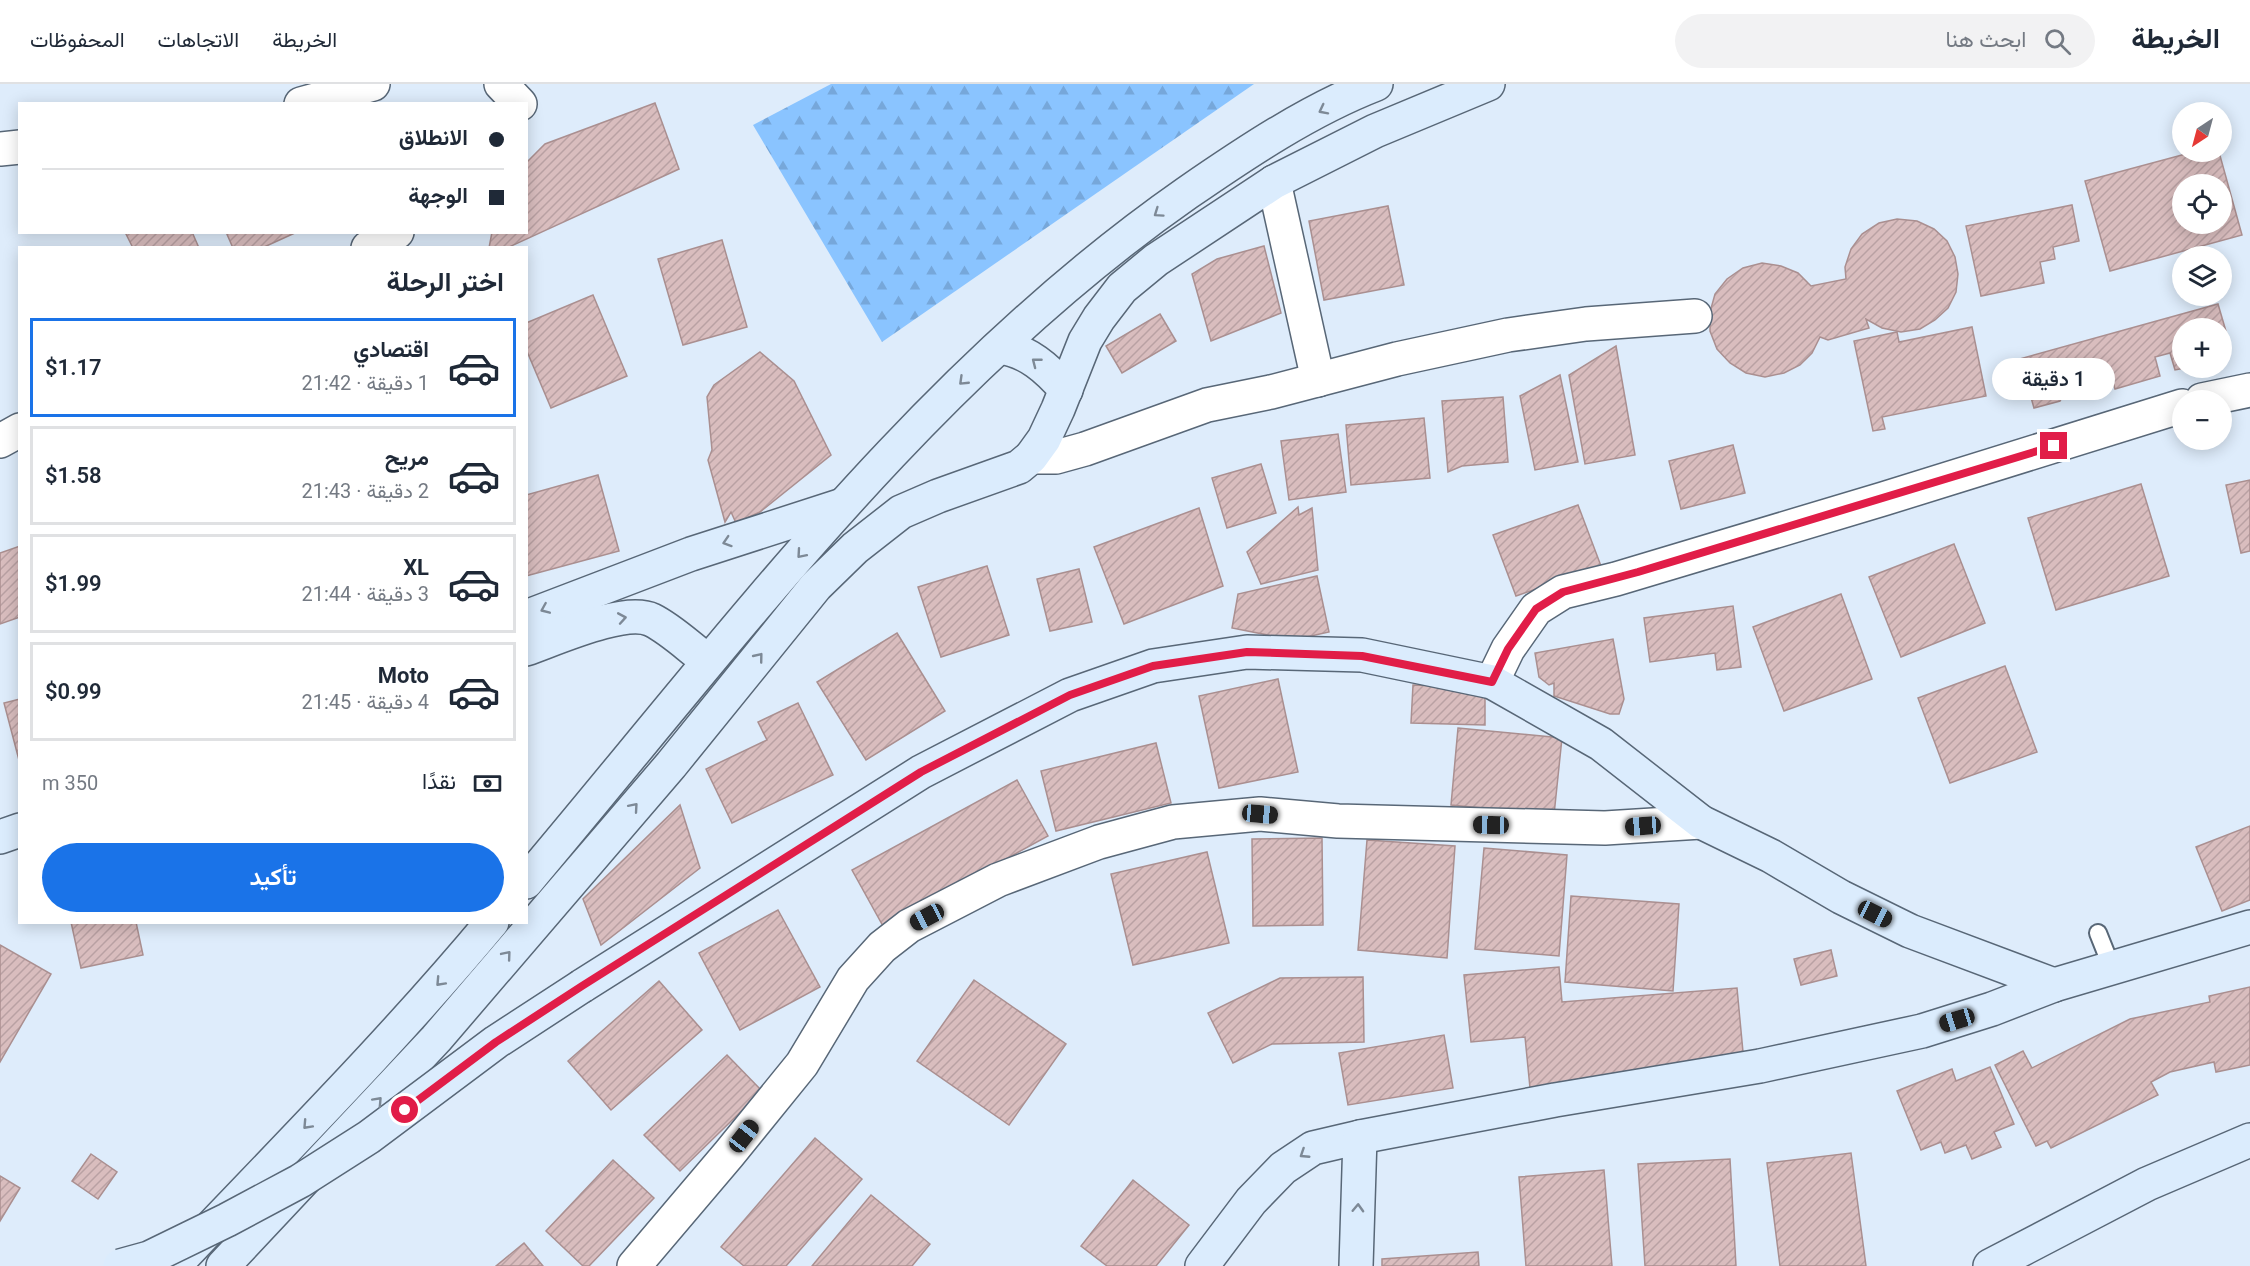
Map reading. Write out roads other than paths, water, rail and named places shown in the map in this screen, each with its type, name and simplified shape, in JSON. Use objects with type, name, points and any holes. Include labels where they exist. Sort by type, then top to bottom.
[{"type":"street","points":[[308,102],[373,84]]},
{"type":"street","points":[[501,84],[518,102]]},
{"type":"street","points":[[528,880],[708,661],[843,505],[926,416],[999,347],[1138,227],[1275,135],[1376,84]]},
{"type":"street","points":[[223,1266],[436,1039],[671,765],[816,586],[855,548],[902,512],[938,496],[1019,467],[1031,457],[1044,439],[1085,341],[1122,288],[1156,260],[1274,182],[1375,131],[1488,84]]},
{"type":"street","points":[[0,149],[18,147]]},
{"type":"street","points":[[1274,182],[1318,380]]},
{"type":"street","points":[[372,246],[393,234]]},
{"type":"street","points":[[1031,457],[1056,457],[1207,405],[1508,335],[1586,324],[1695,316]]},
{"type":"street","points":[[999,347],[1025,354],[1066,390]]},
{"type":"street","points":[[2232,394],[2250,390]]},
{"type":"street","points":[[1492,682],[1508,649],[1536,609],[1563,592],[1616,579],[2172,409]]},
{"type":"street","points":[[0,441],[18,431]]},
{"type":"street","points":[[528,616],[691,554],[843,505]]},
{"type":"street","points":[[528,648],[601,622],[634,616],[650,619],[708,661]]},
{"type":"street","points":[[120,1266],[149,1258],[300,1181],[369,1137],[496,1042],[921,772],[1070,695],[1153,666],[1247,652],[1362,656],[1492,682],[1601,744],[1701,822],[1771,856],[1841,897],[1910,931],[2054,985]]},
{"type":"street","points":[[634,1266],[802,1064],[854,980],[882,947],[909,926],[998,880],[1099,842],[1173,822],[1260,814],[1338,821],[1605,828],[1701,822]]},
{"type":"street","points":[[0,837],[18,831]]},
{"type":"street","points":[[174,1266],[326,1106],[490,924]]},
{"type":"street","points":[[1202,1266],[1251,1201],[1283,1168],[1313,1148],[1555,1100],[1760,1066],[1922,1031],[1992,1009],[2054,985],[2250,927]]},
{"type":"street","points":[[1356,1266],[1360,1137]]},
{"type":"street","points":[[1990,1266],[2147,1184],[2250,1140]]},
{"type":"lane","points":[[2098,933],[2112,968]]}]
